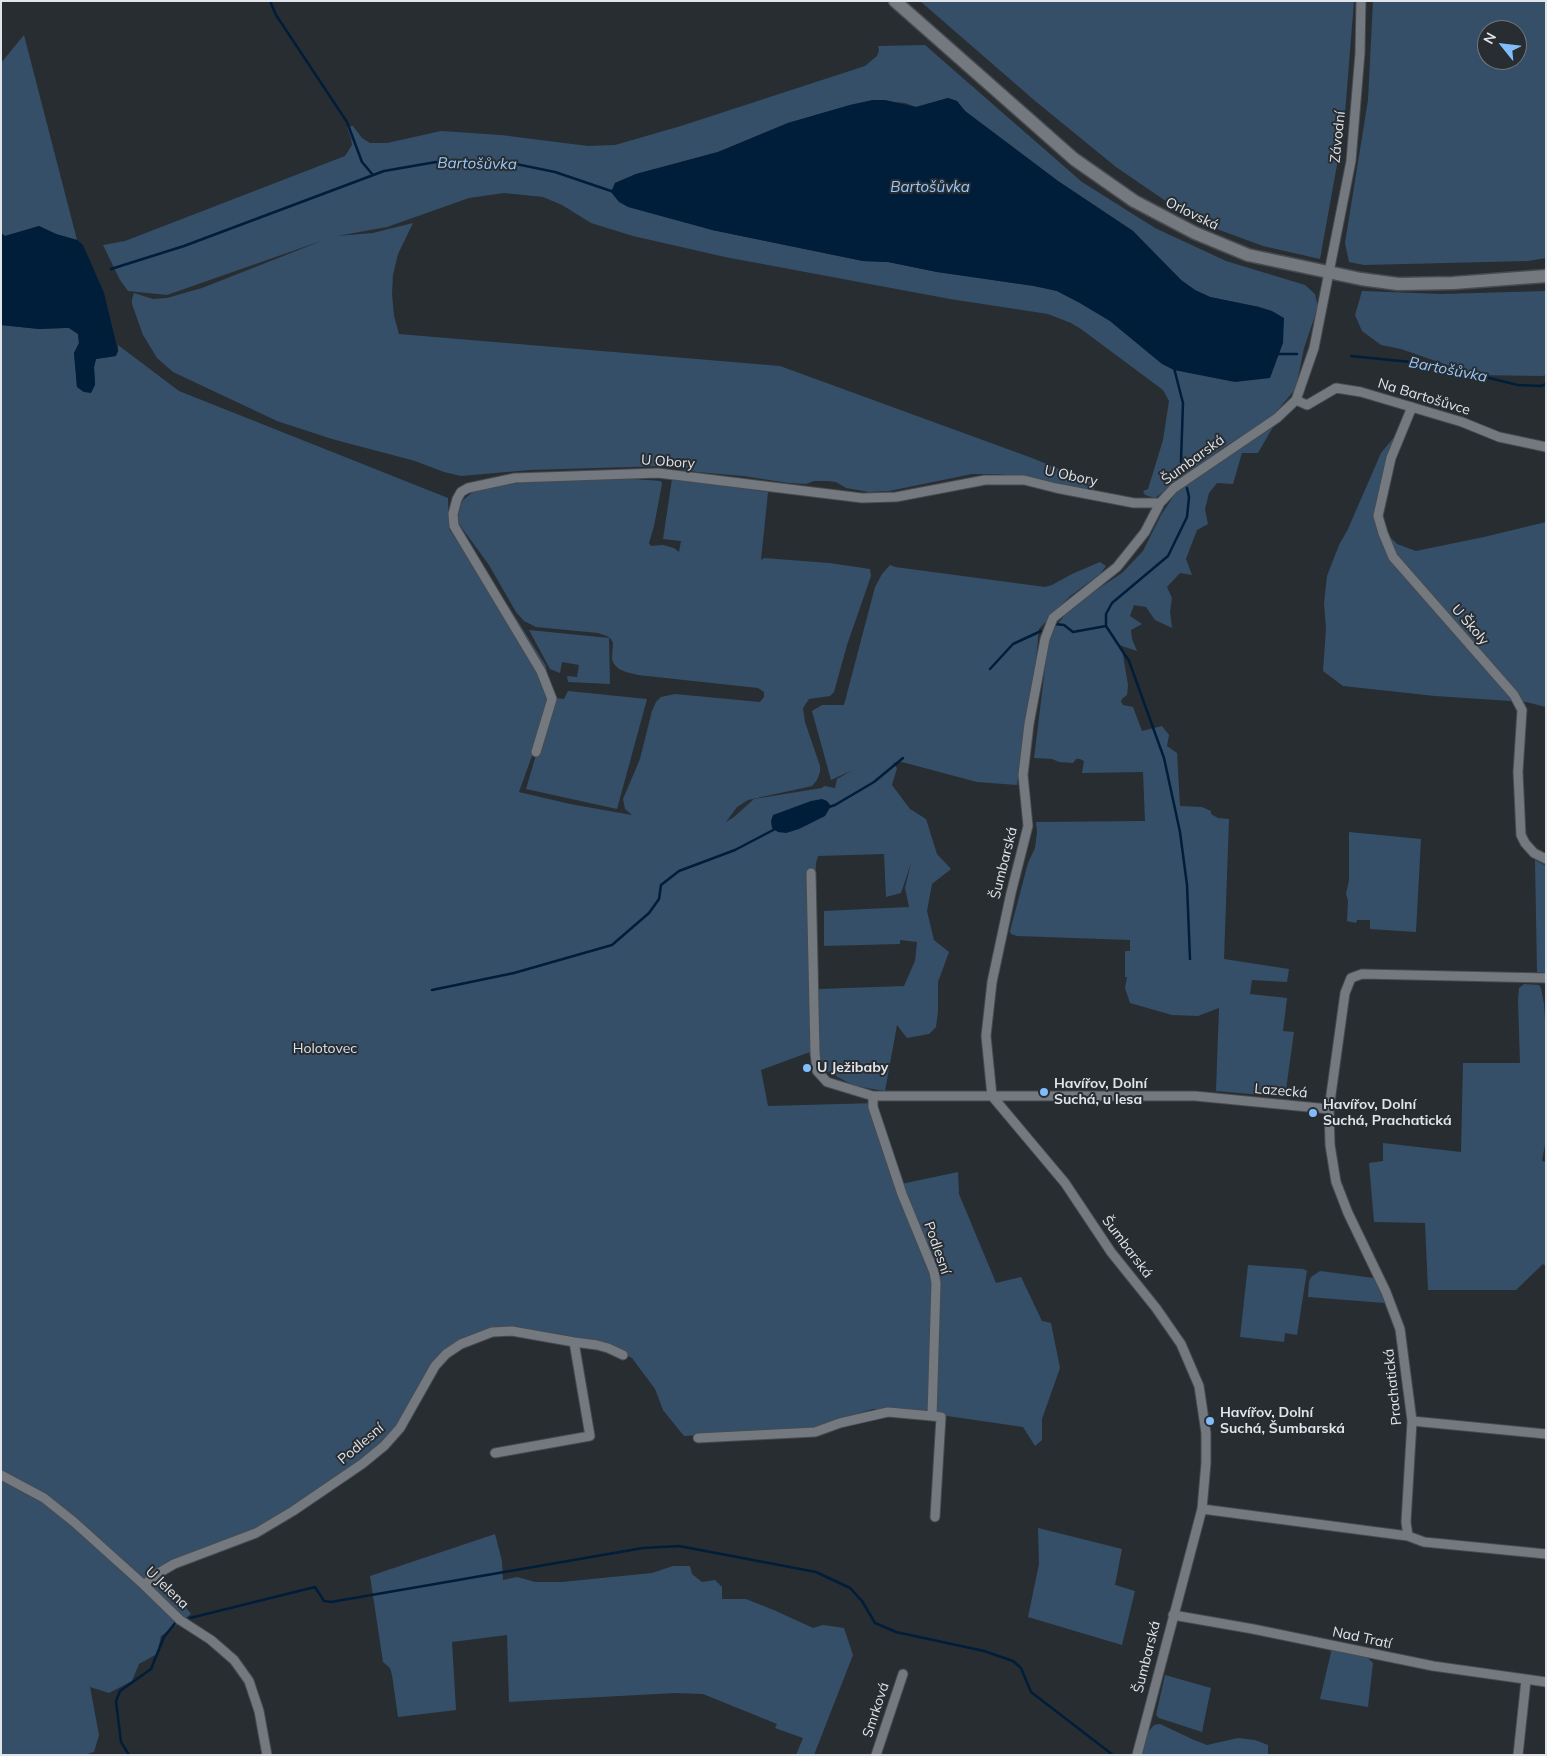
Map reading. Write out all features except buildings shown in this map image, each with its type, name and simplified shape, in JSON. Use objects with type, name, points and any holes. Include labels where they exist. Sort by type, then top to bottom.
[{"type":"street","name":"Orlovská","points":[[896,1],[1074,159],[1134,201],[1195,234],[1248,255],[1330,274],[1398,284],[1453,283],[1546,276]]},
{"type":"street","name":"Závodní","points":[[1330,274],[1350,161],[1360,53],[1361,1]]},
{"type":"street","name":"Šumbarská","points":[[1136,1755],[1202,1509],[1206,1463],[1206,1433],[1199,1386],[1181,1344],[1156,1308],[1111,1252],[1065,1183],[992,1096],[986,1036],[991,991],[1011,893],[1028,826],[1023,775],[1029,724],[1048,629],[1053,618],[1117,567],[1145,532],[1160,503],[1174,488],[1277,418],[1296,400],[1314,348],[1330,274]]},
{"type":"street","name":"Na Bartošůvce","points":[[1296,400],[1307,405],[1336,388],[1361,392],[1462,422],[1499,437],[1546,447]]},
{"type":"street","name":"U Školy","points":[[1412,407],[1391,458],[1378,516],[1383,533],[1393,557],[1514,695],[1522,710],[1518,772],[1520,835],[1534,853],[1546,859]]},
{"type":"street","name":"U Obory","points":[[536,752],[552,699],[541,671],[454,526],[453,514],[457,499],[461,492],[468,488],[515,478],[658,473],[862,498],[896,498],[985,480],[1024,480],[1056,488],[1134,502],[1160,503]]},
{"type":"street","name":"Lazecká","points":[[811,873],[814,1053],[817,1071],[827,1082],[873,1096],[1195,1096],[1329,1109]]},
{"type":"street","points":[[1329,1109],[1345,993],[1351,978],[1362,974],[1546,978]]},
{"type":"street","name":"Podlesní","points":[[873,1096],[873,1107],[902,1194],[934,1272],[936,1283],[932,1416],[941,1418],[935,1517]]},
{"type":"street","name":"Prachatická","points":[[1329,1109],[1330,1145],[1336,1182],[1348,1213],[1386,1292],[1400,1329],[1412,1421],[1406,1522],[1408,1536]]},
{"type":"street","name":"Podlesní","points":[[144,1585],[157,1574],[174,1564],[256,1533],[293,1511],[362,1464],[384,1446],[400,1428],[435,1366],[446,1354],[461,1344],[492,1332],[512,1331],[602,1346],[623,1355]]},
{"type":"street","points":[[495,1453],[590,1436],[574,1342]]},
{"type":"street","points":[[698,1438],[815,1432],[840,1423],[888,1412],[932,1416]]},
{"type":"street","points":[[1412,1421],[1546,1434]]},
{"type":"street","name":"U Jelena","points":[[1,1475],[44,1498],[74,1522],[180,1620],[211,1640],[234,1660],[249,1681],[259,1711],[267,1755]]},
{"type":"street","points":[[1202,1509],[1408,1536],[1424,1542],[1546,1554]]},
{"type":"street","name":"Nad Tratí","points":[[1173,1615],[1253,1629],[1433,1666],[1546,1682]]},
{"type":"street","name":"Smrková","points":[[876,1755],[902,1674]]},
{"type":"street","points":[[1518,1755],[1526,1680]]},
{"type":"green space","points":[[920,1],[1354,1],[1344,126],[1320,259],[1263,246],[1195,221],[1116,167],[1034,100]]},
{"type":"green space","points":[[1373,1],[1546,1],[1546,258],[1528,261],[1364,265],[1349,262],[1345,243],[1368,100]]},
{"type":"green space","points":[[24,35],[77,240],[56,234],[39,226],[5,236],[1,233],[1,63]]},
{"type":"green space","points":[[925,45],[1082,182],[1155,228],[1226,261],[1305,285],[1315,294],[1318,307],[1304,348],[1296,388],[1272,417],[1221,449],[1155,498],[1145,495],[1143,491],[1148,489],[1163,440],[1169,401],[1163,390],[1071,323],[1048,314],[950,299],[725,257],[633,236],[591,223],[562,205],[543,197],[504,193],[469,198],[387,227],[337,236],[373,233],[413,223],[398,254],[393,275],[394,316],[399,334],[780,366],[1032,458],[1096,484],[1093,491],[1024,477],[972,474],[889,491],[869,492],[846,488],[836,482],[789,483],[663,466],[530,470],[461,476],[277,421],[173,372],[157,358],[143,335],[132,304],[134,293],[153,299],[167,298],[202,288],[324,240],[167,295],[128,291],[120,280],[103,245],[125,241],[345,156],[352,145],[347,127],[353,126],[362,138],[370,143],[387,143],[441,131],[501,135],[588,146],[615,145],[681,126],[865,66],[877,56],[878,46]],"holes":[[[948,98],[957,101],[965,111],[1058,181],[1133,231],[1181,280],[1195,290],[1210,297],[1259,307],[1174,370],[1159,361],[1110,321],[1057,291],[937,272],[888,262],[863,261],[712,230],[615,183],[636,174],[718,152],[788,123],[850,105],[873,100],[905,103],[916,107]]]},
{"type":"green space","points":[[1362,291],[1442,294],[1546,291],[1546,375],[1476,375],[1401,349],[1381,345],[1362,331],[1355,315]]},
{"type":"green space","name":"Holotovec","points":[[1,325],[39,329],[69,328],[78,334],[79,343],[74,353],[77,387],[84,392],[95,385],[94,367],[96,359],[115,356],[118,351],[118,345],[179,391],[448,498],[449,529],[472,563],[509,607],[546,666],[549,693],[547,714],[519,792],[570,804],[632,815],[625,809],[623,799],[640,759],[652,711],[656,702],[661,697],[675,694],[760,702],[764,697],[764,692],[758,688],[638,675],[626,672],[614,664],[612,659],[613,643],[607,636],[598,633],[536,627],[524,621],[516,612],[489,565],[459,524],[458,516],[462,501],[475,490],[519,483],[620,478],[661,481],[654,526],[649,543],[651,546],[663,545],[674,548],[679,552],[681,541],[663,539],[672,479],[768,492],[761,560],[764,558],[829,563],[870,569],[871,576],[847,645],[834,692],[830,696],[809,699],[803,708],[805,722],[820,766],[817,780],[812,786],[748,800],[737,807],[726,822],[754,799],[822,788],[824,786],[835,788],[837,779],[853,770],[831,780],[812,711],[822,705],[844,705],[875,587],[882,574],[890,565],[1045,587],[1100,562],[1106,566],[1100,574],[1069,597],[1039,629],[1017,785],[977,782],[902,762],[893,763],[897,768],[892,785],[910,809],[926,819],[937,854],[951,869],[932,884],[927,911],[934,940],[949,952],[938,982],[936,1027],[929,1034],[907,1038],[897,1025],[885,1091],[855,1086],[826,1071],[819,1055],[819,989],[904,986],[915,961],[917,942],[900,940],[900,944],[824,946],[824,911],[909,907],[905,888],[911,863],[901,893],[886,897],[884,854],[818,856],[816,863],[813,932],[810,1052],[761,1070],[768,1106],[877,1103],[901,1184],[958,1172],[959,1194],[996,1283],[1021,1277],[1042,1321],[1051,1323],[1060,1368],[1042,1419],[1042,1440],[1035,1446],[1023,1427],[899,1409],[873,1409],[813,1428],[684,1436],[663,1410],[655,1389],[632,1358],[599,1342],[515,1329],[457,1343],[382,1445],[351,1469],[256,1530],[157,1570],[191,1614],[161,1636],[157,1654],[139,1664],[132,1681],[109,1693],[90,1687],[99,1735],[94,1752],[84,1755],[1,1755]]},
{"type":"green space","points":[[1406,410],[1376,514],[1387,534],[1397,544],[1416,551],[1546,522],[1546,707],[1526,702],[1435,696],[1343,686],[1323,671],[1326,629],[1324,603],[1327,576],[1381,453],[1395,436]]},
{"type":"green space","points":[[1273,427],[1258,453],[1242,453],[1233,484],[1217,483],[1209,493],[1205,509],[1208,524],[1197,530],[1186,559],[1192,575],[1180,573],[1167,587],[1172,598],[1170,612],[1172,628],[1155,620],[1146,607],[1134,605],[1130,616],[1142,624],[1131,630],[1132,639],[1137,651],[1119,645],[1122,649],[1128,685],[1127,695],[1121,702],[1123,705],[1133,707],[1142,731],[1162,726],[1169,735],[1167,746],[1177,753],[1180,806],[1202,807],[1211,811],[1211,814],[1218,818],[1229,819],[1224,959],[1289,969],[1287,982],[1252,980],[1250,994],[1287,998],[1283,1031],[1294,1032],[1285,1097],[1216,1091],[1219,1008],[1198,1016],[1172,1015],[1130,1003],[1125,988],[1127,977],[1125,977],[1125,951],[1130,951],[1130,940],[1017,936],[1011,934],[1010,931],[1028,863],[1035,848],[1036,822],[1145,821],[1143,772],[1082,773],[1084,761],[1080,759],[1076,759],[1073,763],[1034,758],[1048,644],[1053,630],[1072,606],[1122,573],[1143,551],[1161,515],[1177,491]]},
{"type":"green space","points":[[529,630],[609,638],[610,684],[568,682],[567,676],[577,677],[579,665],[562,662],[560,673],[550,669]]},
{"type":"green space","points":[[568,691],[647,699],[617,809],[526,789],[555,698],[564,699]]},
{"type":"green space","points":[[1349,832],[1421,839],[1416,932],[1370,929],[1370,920],[1357,920],[1356,923],[1347,921],[1348,901],[1346,894],[1349,880]]},
{"type":"green space","points":[[1535,860],[1546,866],[1546,973],[1537,972]]},
{"type":"green space","points":[[1524,984],[1539,985],[1544,1004],[1546,1036],[1546,1139],[1542,1161],[1546,1162],[1546,1266],[1543,1264],[1516,1290],[1428,1290],[1425,1223],[1374,1222],[1369,1163],[1383,1161],[1383,1143],[1461,1152],[1463,1063],[1520,1063],[1518,1000],[1519,988]]},
{"type":"green space","points":[[1248,1265],[1303,1269],[1307,1271],[1297,1335],[1285,1333],[1284,1342],[1240,1337]]},
{"type":"green space","points":[[1320,1271],[1374,1278],[1385,1303],[1308,1297],[1311,1277]]},
{"type":"green space","points":[[1038,1528],[1122,1549],[1115,1585],[1135,1591],[1122,1645],[1028,1617],[1039,1564]]},
{"type":"green space","points":[[495,1534],[502,1561],[503,1580],[517,1577],[535,1582],[562,1582],[652,1573],[673,1566],[690,1566],[692,1574],[702,1582],[715,1580],[722,1587],[722,1599],[746,1599],[813,1628],[823,1625],[844,1628],[853,1655],[814,1755],[796,1755],[803,1738],[775,1728],[777,1724],[703,1694],[675,1693],[509,1702],[507,1635],[452,1642],[456,1710],[398,1717],[392,1675],[390,1668],[383,1662],[370,1576]]},
{"type":"green space","points":[[1332,1648],[1366,1656],[1373,1663],[1368,1707],[1320,1699]]},
{"type":"green space","points":[[1165,1675],[1211,1688],[1202,1732],[1159,1718],[1156,1715]]},
{"type":"green space","points":[[1160,1724],[1207,1745],[1238,1738],[1255,1740],[1268,1745],[1268,1755],[1142,1755],[1148,1732],[1154,1725]]},
{"type":"water","name":"Bartošůvka","points":[[948,98],[957,101],[965,111],[1058,181],[1133,231],[1181,280],[1195,290],[1210,297],[1272,311],[1284,318],[1283,343],[1270,378],[1235,382],[1174,370],[1162,364],[1110,321],[1057,291],[937,272],[888,262],[863,261],[712,230],[628,207],[619,202],[611,192],[615,183],[636,174],[718,152],[788,123],[850,105],[873,100],[885,100],[916,107]]},
{"type":"water","points":[[39,226],[56,234],[77,240],[83,245],[104,293],[118,351],[116,356],[96,359],[94,367],[95,385],[91,393],[84,392],[77,387],[74,353],[79,343],[78,334],[69,328],[39,329],[1,325],[1,233],[5,236]]},
{"type":"water","points":[[822,799],[831,806],[825,816],[799,829],[786,833],[778,832],[772,828],[771,821],[773,815],[811,801]]},
{"type":"waterway","points":[[270,1],[276,15],[347,122],[362,162],[373,175]]},
{"type":"waterway","name":"Bartošůvka","points":[[111,269],[184,246],[384,171],[436,162],[516,164],[555,172],[614,192]]},
{"type":"waterway","name":"Bartošůvka","points":[[1278,354],[1297,354]]},
{"type":"waterway","name":"Bartošůvka","points":[[1351,356],[1431,364],[1518,385],[1541,386],[1546,384]]},
{"type":"waterway","points":[[1174,368],[1183,403],[1181,461],[1183,473]]},
{"type":"waterway","points":[[1055,624],[1064,625],[1073,632],[1106,626],[1106,614],[1112,603],[1168,556],[1187,517],[1189,497],[1187,488]]},
{"type":"waterway","points":[[1106,626],[1129,661],[1164,758],[1180,832],[1187,885],[1190,959]]},
{"type":"waterway","points":[[990,669],[1013,644],[1041,631]]},
{"type":"waterway","points":[[829,807],[874,782],[903,758]]},
{"type":"waterway","points":[[432,990],[514,973],[612,945],[649,913],[659,899],[661,885],[679,871],[735,850],[777,828]]},
{"type":"waterway","points":[[190,1618],[315,1587],[324,1601],[331,1602],[643,1548],[679,1546],[816,1572],[850,1588],[862,1601],[875,1623],[896,1632],[984,1651],[1013,1661],[1021,1668],[1031,1692],[1113,1755]]},
{"type":"waterway","points":[[129,1755],[121,1742],[116,1701],[120,1691],[151,1669],[164,1637],[176,1622]]},
{"type":"place","name":"U Ježibaby","points":[[807,1068]]},
{"type":"place","name":"Havířov, Dolní Suchá, u lesa","points":[[1044,1092]]},
{"type":"place","name":"Havířov, Dolní Suchá, Prachatická","points":[[1313,1113]]},
{"type":"place","name":"Havířov, Dolní Suchá, Šumbarská","points":[[1210,1421]]}]
